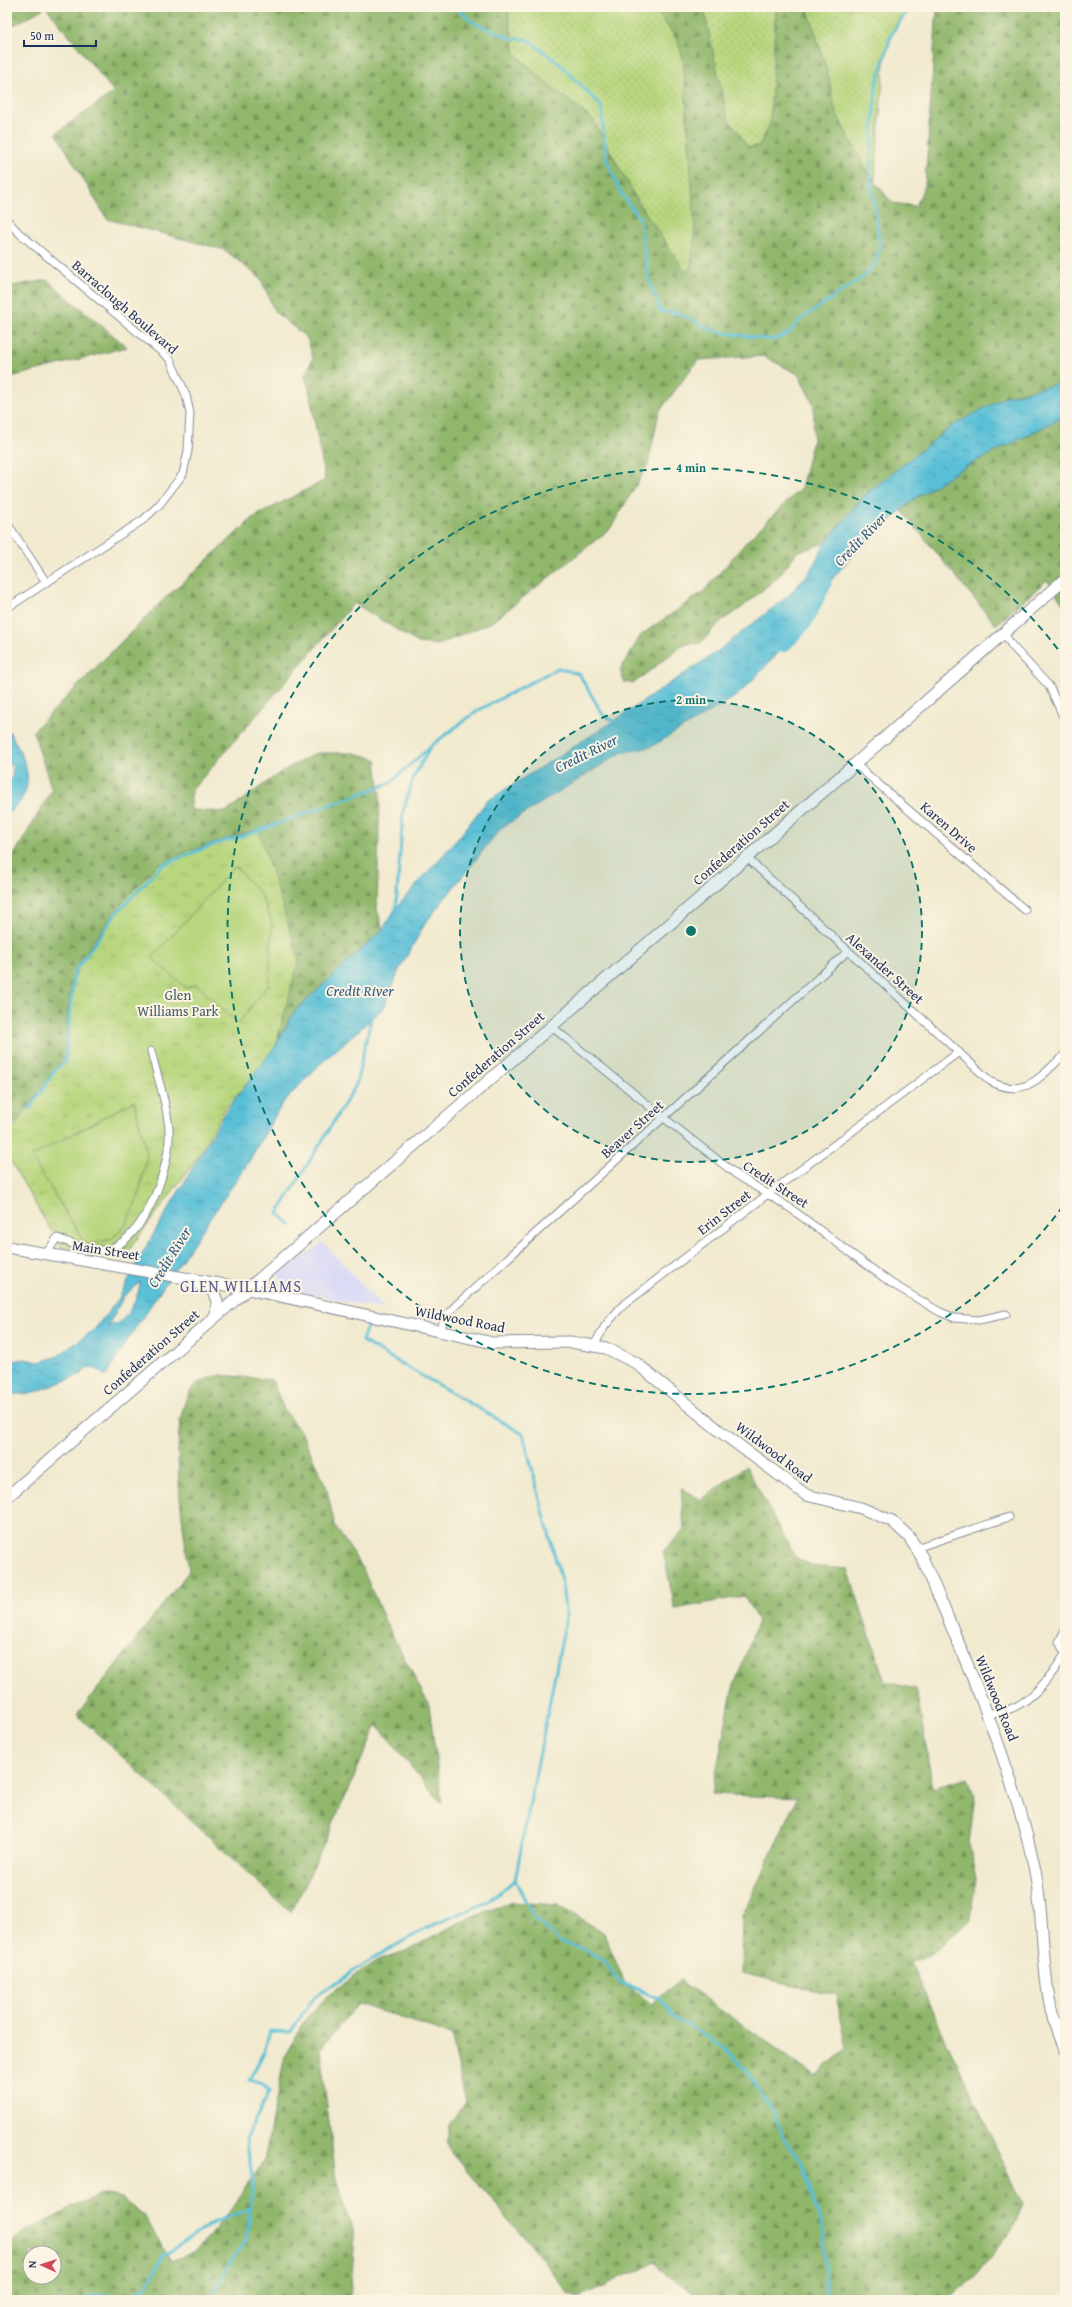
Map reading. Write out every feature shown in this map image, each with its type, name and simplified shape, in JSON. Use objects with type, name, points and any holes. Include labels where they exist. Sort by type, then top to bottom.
[{"type":"street","name":"Barraclough Boulevard","points":[[7,220],[19,233],[170,359],[186,395],[190,413],[188,451],[183,474],[159,505],[143,520],[7,608]]},
{"type":"street","points":[[7,523],[46,582]]},
{"type":"street","name":"Confederation Street","points":[[7,1497],[855,764],[1065,579]]},
{"type":"street","points":[[1004,633],[1012,646],[1049,686],[1065,720]]},
{"type":"street","name":"Karen Drive","points":[[855,764],[1025,910]]},
{"type":"street","name":"Alexander Street","points":[[746,857],[990,1081],[1012,1089],[1030,1085],[1065,1054]]},
{"type":"street","name":"Beaver Street","points":[[440,1331],[445,1317],[455,1306],[848,951]]},
{"type":"street","name":"Credit Street","points":[[551,1026],[664,1118],[737,1174],[790,1208],[891,1282],[940,1312],[955,1318],[974,1320],[1006,1314]]},
{"type":"street","points":[[45,1255],[57,1238],[84,1247],[104,1250],[122,1242],[132,1234],[151,1207],[169,1153],[169,1128],[151,1051]]},
{"type":"street","name":"Erin Street","points":[[594,1345],[605,1326],[621,1308],[768,1194],[959,1052]]},
{"type":"street","name":"Main Street","points":[[7,1247],[45,1255],[248,1288]]},
{"type":"street","points":[[188,1279],[213,1291],[217,1301],[216,1316]]},
{"type":"street","name":"Wildwood Road","points":[[248,1288],[493,1343],[570,1342],[594,1345],[624,1356],[636,1363],[721,1432],[806,1495],[861,1508],[892,1521],[909,1537],[922,1557],[988,1714],[1004,1758],[1034,1866],[1041,1905],[1048,1984],[1056,2032],[1065,2050]]},
{"type":"street","points":[[916,1548],[1009,1517]]},
{"type":"street","points":[[988,1714],[1011,1709],[1027,1699],[1050,1677],[1065,1654],[1059,1642],[1065,1630]]},
{"type":"shaded area","points":[[323,1242],[385,1310],[281,1288],[279,1273]]},
{"type":"green space","points":[[7,7],[46,7],[7,29]]},
{"type":"green space","points":[[46,7],[507,7],[515,54],[541,78],[593,120],[640,205],[685,271],[691,268],[695,227],[683,59],[678,41],[654,7],[701,7],[705,15],[727,116],[748,147],[759,146],[770,124],[776,7],[807,7],[826,67],[836,113],[867,172],[892,203],[916,206],[925,185],[937,7],[1065,7],[1065,382],[1005,397],[866,494],[825,543],[797,552],[778,577],[740,609],[721,621],[701,643],[684,644],[634,683],[624,682],[620,670],[641,635],[703,592],[749,539],[801,488],[813,440],[814,405],[798,374],[763,356],[698,360],[659,412],[648,465],[610,529],[492,622],[438,645],[418,643],[354,603],[191,791],[191,810],[226,812],[281,772],[316,753],[354,753],[376,759],[380,795],[377,909],[383,929],[295,1011],[276,1045],[266,1013],[187,900],[102,930],[80,960],[69,998],[65,1057],[16,1123],[7,1122],[7,867],[52,790],[33,731],[161,602],[254,517],[325,480],[309,389],[305,376],[313,358],[307,338],[275,312],[261,279],[225,250],[107,219],[56,133],[114,92]]},
{"type":"green space","points":[[302,7],[905,7],[894,29],[884,64],[872,216],[650,330]]},
{"type":"green space","points":[[47,280],[127,347],[7,378],[7,287]]},
{"type":"green space","points":[[1065,416],[1065,607],[1047,580],[996,625],[902,511],[914,499],[959,470]]},
{"type":"green space","name":"Glen Williams Park","points":[[258,829],[299,959],[274,1052],[225,1109],[196,1160],[128,1251],[61,1248],[7,1155],[7,1136],[65,1057],[69,998],[80,960],[121,904],[157,865],[188,851]]},
{"type":"green space","points":[[235,866],[261,895],[272,923],[269,984],[238,1024],[196,984],[186,988],[152,958]]},
{"type":"green space","points":[[134,1101],[147,1155],[139,1195],[126,1224],[112,1239],[86,1245],[31,1157]]},
{"type":"green space","points":[[221,1375],[272,1380],[284,1410],[302,1434],[326,1486],[335,1526],[362,1567],[385,1621],[429,1705],[442,1804],[377,1725],[306,1884],[290,1912],[77,1715],[189,1571],[183,1529],[178,1474],[180,1421],[186,1400],[195,1385],[204,1380]]},
{"type":"green space","points":[[746,1466],[795,1557],[813,1566],[848,1569],[885,1682],[916,1689],[933,1788],[968,1778],[975,1795],[969,1844],[976,1879],[970,1919],[936,1951],[910,1963],[1023,2204],[1011,2231],[976,2275],[947,2300],[704,2300],[660,2270],[655,2262],[579,2297],[569,2294],[530,2244],[451,2153],[446,2143],[450,2126],[466,2102],[451,2034],[358,2004],[320,2049],[336,2179],[355,2235],[350,2300],[7,2300],[7,2246],[23,2233],[100,2194],[122,2198],[145,2217],[171,2261],[196,2251],[227,2215],[264,2161],[285,2055],[308,2016],[336,1988],[380,1959],[406,1951],[468,1918],[512,1902],[558,1905],[604,1933],[625,1984],[652,2004],[680,1980],[815,2076],[847,2048],[836,1995],[741,1973],[742,1916],[797,1798],[712,1794],[732,1691],[758,1621],[744,1596],[675,1609],[663,1551],[684,1530],[681,1488],[701,1500]]},
{"type":"water","name":"Credit River","points":[[1065,382],[1065,416],[959,470],[914,499],[847,561],[815,601],[792,639],[738,695],[651,747],[621,753],[501,828],[426,922],[398,972],[384,1008],[319,1065],[282,1104],[248,1163],[132,1333],[106,1376],[91,1367],[85,1370],[82,1374],[30,1394],[7,1394],[7,1362],[25,1359],[39,1362],[58,1356],[94,1330],[119,1298],[140,1257],[227,1110],[276,1045],[295,1011],[383,929],[396,908],[460,836],[487,801],[614,721],[718,651],[788,596],[810,572],[825,543],[866,494],[952,426],[1005,397]],"holes":[[[140,1282],[140,1286],[127,1315],[119,1323],[108,1326],[124,1296]]]},
{"type":"water","points":[[7,728],[20,750],[24,761],[27,772],[27,783],[24,794],[18,804],[7,814],[7,782],[12,778],[13,766],[7,764]]},
{"type":"waterway","points":[[456,7],[474,23],[513,39],[527,39],[561,65],[601,106],[607,161],[621,193],[640,219],[648,276],[660,311],[681,314],[713,331],[773,340],[788,334],[800,320],[863,277],[875,264],[880,248],[870,172],[876,85],[891,35],[910,7]]},
{"type":"waterway","name":"Credit River","points":[[783,644],[804,622],[823,584]]},
{"type":"waterway","points":[[30,1109],[55,1070],[65,1063],[74,973],[114,916],[162,865],[212,845],[246,835],[390,783],[432,745],[477,711],[558,668],[579,674],[603,715],[614,721]]},
{"type":"waterway","points":[[396,908],[403,812],[414,776],[430,748]]},
{"type":"waterway","points":[[291,1225],[278,1213],[356,1085],[371,1019]]},
{"type":"waterway","points":[[368,1323],[362,1341],[523,1434],[562,1584],[566,1618],[515,1880],[534,1917],[560,1942],[583,1948],[601,1958],[620,1982],[661,1999],[674,2018],[724,2047],[746,2070],[773,2112],[785,2141],[801,2160],[824,2234],[826,2300]]},
{"type":"waterway","points":[[212,2300],[221,2278],[247,2237],[253,2182],[246,2139],[269,2092],[263,2084],[249,2080],[264,2052],[270,2031],[290,2032],[315,1996],[385,1951],[432,1925],[488,1902],[515,1880]]},
{"type":"waterway","points":[[78,2300],[103,2295],[129,2297],[147,2286],[163,2256],[211,2224],[251,2208]]},
{"type":"district","name":"GLEN WILLIAMS","points":[[241,1286]]}]
